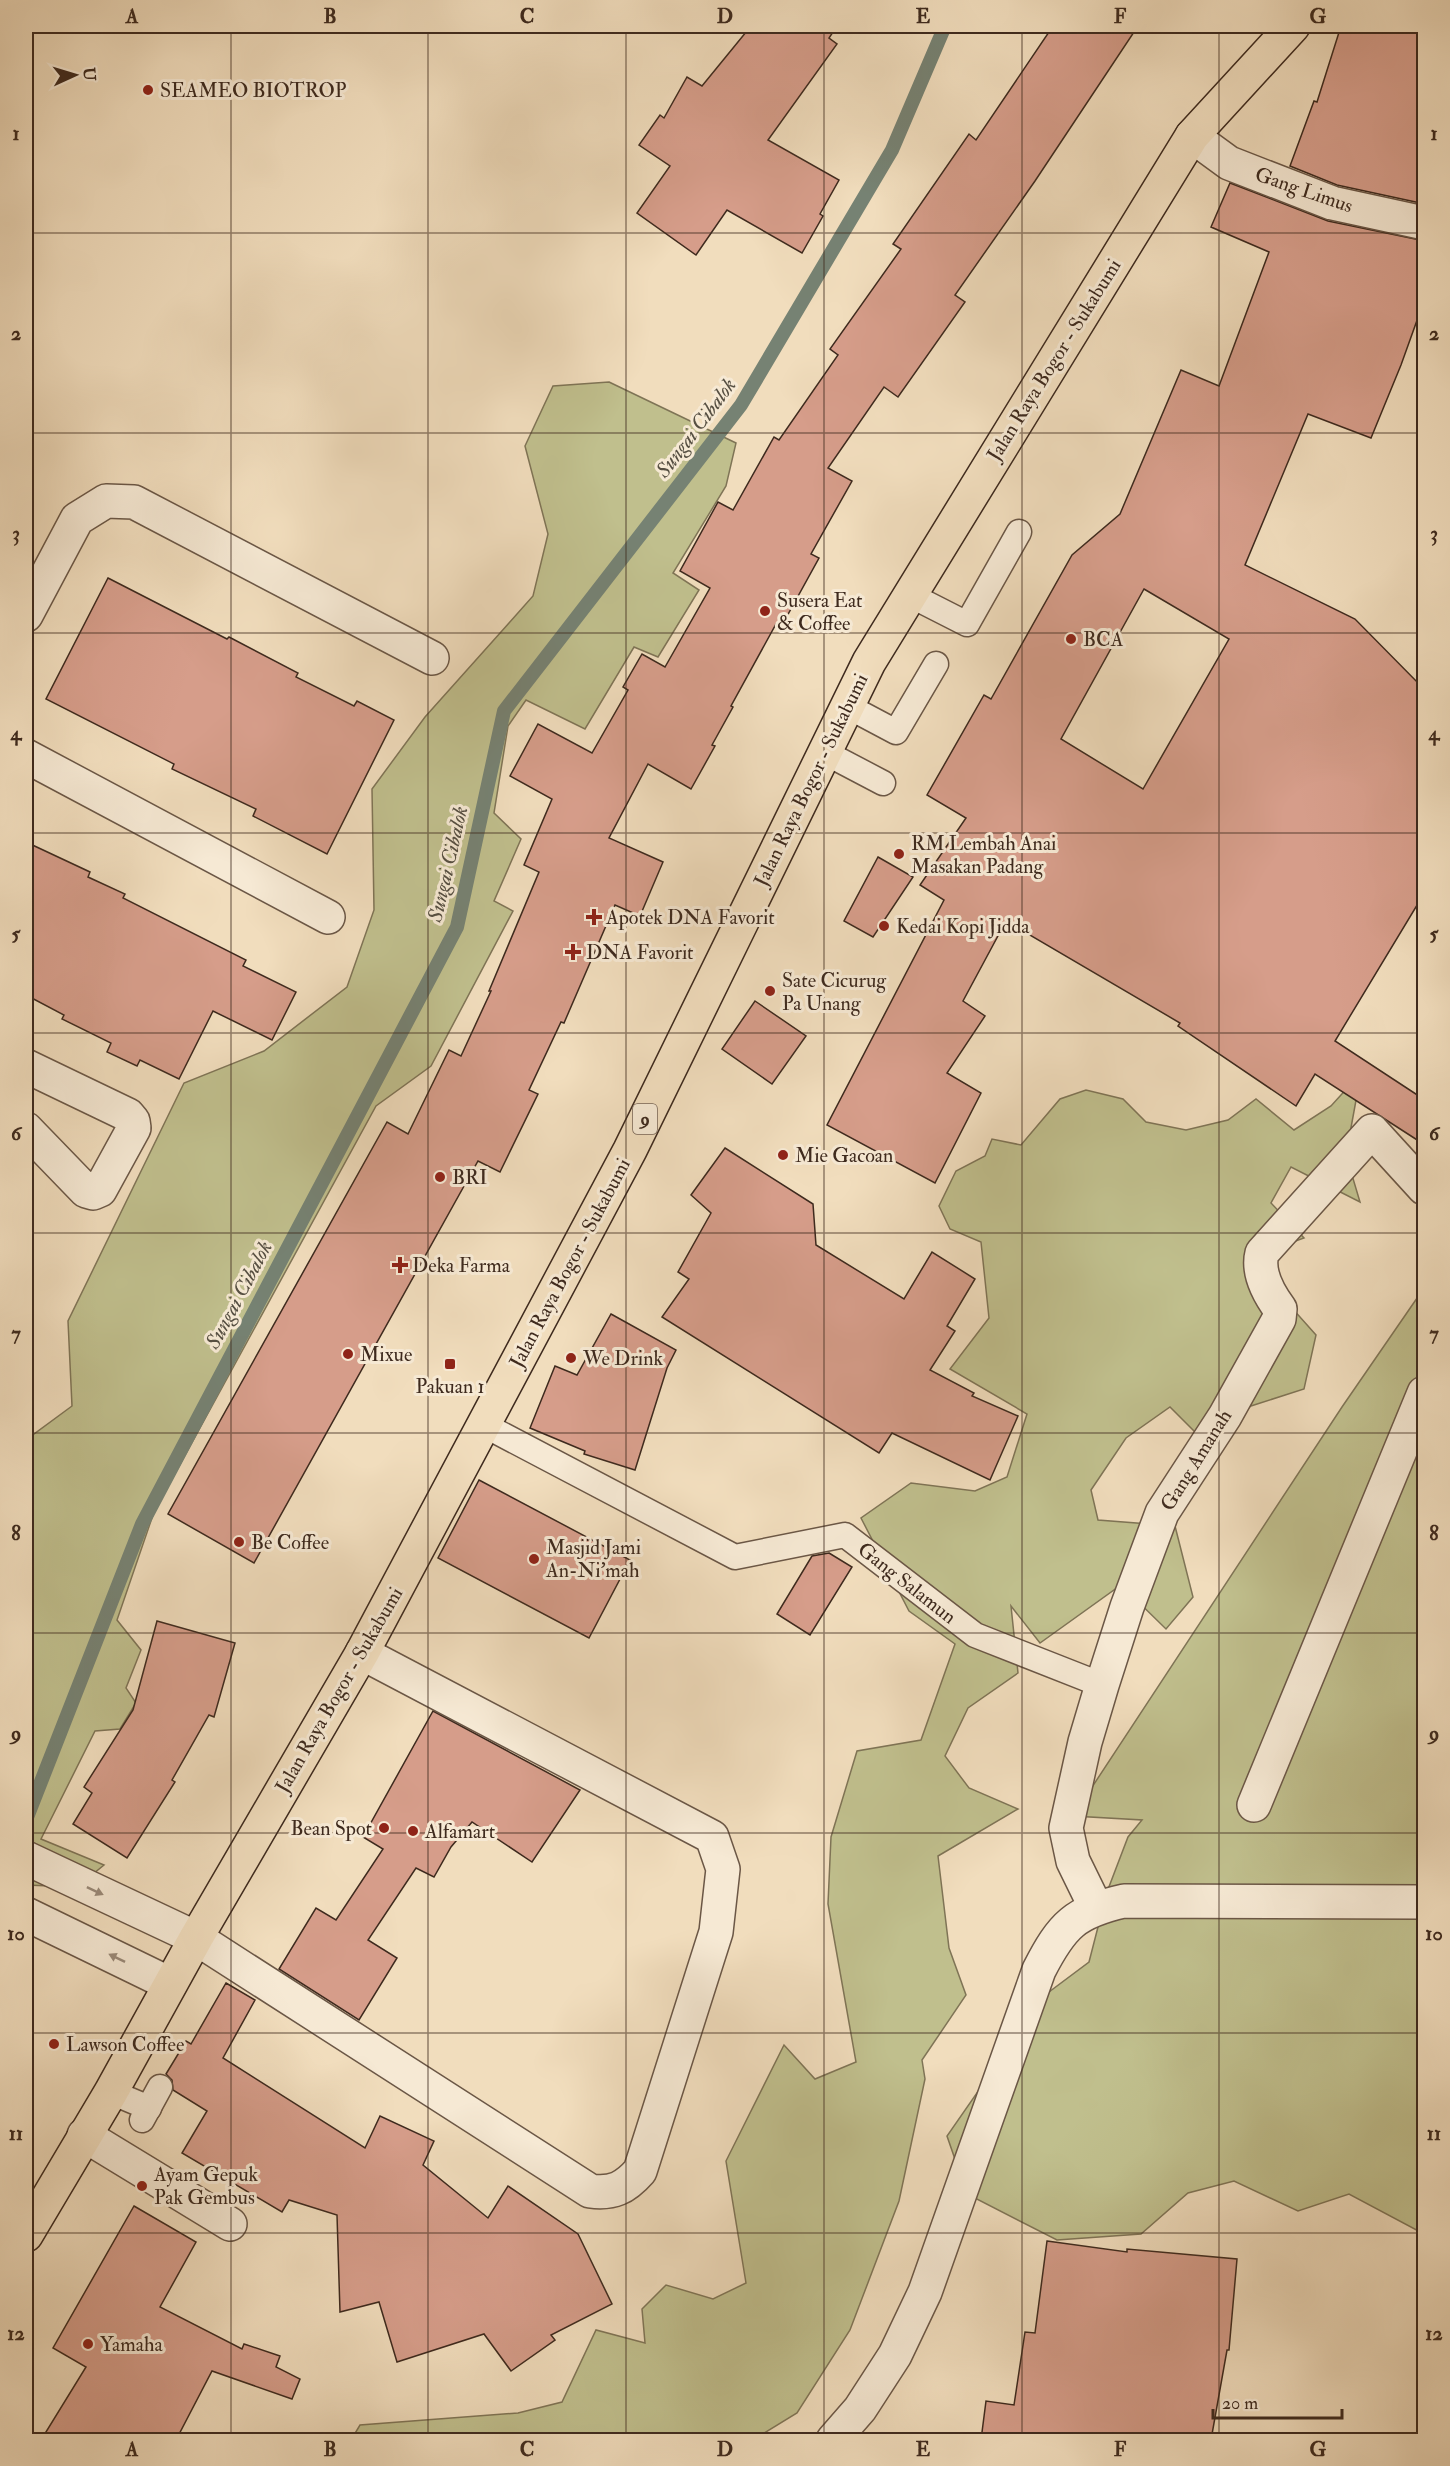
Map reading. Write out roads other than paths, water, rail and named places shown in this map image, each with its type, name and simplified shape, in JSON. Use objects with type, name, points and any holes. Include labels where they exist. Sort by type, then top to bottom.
[{"type":"highway","name":"Jalan Raya Bogor - Sukabumi","points":[[26,2235],[111,2092],[196,1938],[362,1653],[630,1150],[869,662],[1192,136],[1293,26]]},
{"type":"street","name":"Gang Limus","points":[[1192,136],[1229,163],[1332,203],[1425,223]]},
{"type":"street","points":[[26,615],[77,519],[106,501],[134,502],[432,658]]},
{"type":"street","points":[[26,756],[328,917]]},
{"type":"street","points":[[26,1066],[128,1114],[133,1121],[134,1128],[100,1190],[93,1193],[86,1191],[26,1129]]},
{"type":"street","name":"Gang Amanah","points":[[1096,1908],[1073,1861],[1066,1828],[1085,1742],[1127,1607],[1162,1513],[1225,1416],[1279,1319],[1280,1309],[1269,1295],[1260,1262],[1262,1253],[1372,1131],[1425,1188]]},
{"type":"street","points":[[1254,1805],[1425,1393]]},
{"type":"street","points":[[33,1863],[196,1938],[590,2191],[604,2193],[619,2190],[630,2183],[640,2171],[716,1932],[723,1886],[723,1869],[712,1837],[362,1653]]},
{"type":"street","points":[[833,2440],[860,2409],[895,2355],[925,2292],[1039,1970],[1053,1943],[1073,1920],[1096,1908],[1124,1901],[1425,1902]]},
{"type":"street","points":[[26,1914],[170,1984]]},
{"type":"street","points":[[84,2135],[230,2224]]},
{"type":"lane","points":[[910,595],[967,624],[1019,532]]},
{"type":"lane","points":[[847,706],[896,732],[936,664]]},
{"type":"lane","points":[[824,752],[883,783]]},
{"type":"lane","name":"Gang Salamun","points":[[483,1425],[735,1557],[845,1535],[975,1635],[1102,1685]]},
{"type":"lane","points":[[111,2092],[150,2105]]},
{"type":"waterway","name":"Sungai Cibalok","points":[[26,1820],[142,1524],[457,927],[504,711],[741,405],[892,150],[945,26]]},
{"type":"place","name":"SEAMEO BIOTROP","points":[[148,90]]},
{"type":"place","name":"Susera Eat & Coffee","points":[[765,611]]},
{"type":"place","name":"BCA","points":[[1071,639]]},
{"type":"place","name":"RM Lembah Anai Masakan Padang","points":[[899,854]]},
{"type":"place","name":"Apotek DNA Favorit","points":[[594,917]]},
{"type":"place","name":"Kedai Kopi Jidda","points":[[884,926]]},
{"type":"place","name":"DNA Favorit","points":[[573,952]]},
{"type":"place","name":"Sate Cicurug Pa Unang","points":[[770,991]]},
{"type":"place","name":"Mie Gacoan","points":[[783,1155]]},
{"type":"place","name":"BRI","points":[[440,1177]]},
{"type":"place","name":"Deka Farma","points":[[400,1265]]},
{"type":"place","name":"Mixue","points":[[348,1354]]},
{"type":"place","name":"We Drink","points":[[571,1358]]},
{"type":"place","name":"Pakuan 1","points":[[450,1364]]},
{"type":"place","name":"Be Coffee","points":[[239,1542]]},
{"type":"place","name":"Masjid Jami An-Ni'mah","points":[[534,1559]]},
{"type":"place","name":"Bean Spot","points":[[384,1828]]},
{"type":"place","name":"Alfamart","points":[[413,1831]]},
{"type":"place","name":"Lawson Coffee","points":[[54,2044]]},
{"type":"place","name":"Ayam Gepuk Pak Gembus","points":[[142,2186]]},
{"type":"place","name":"Yamaha","points":[[88,2344]]}]
